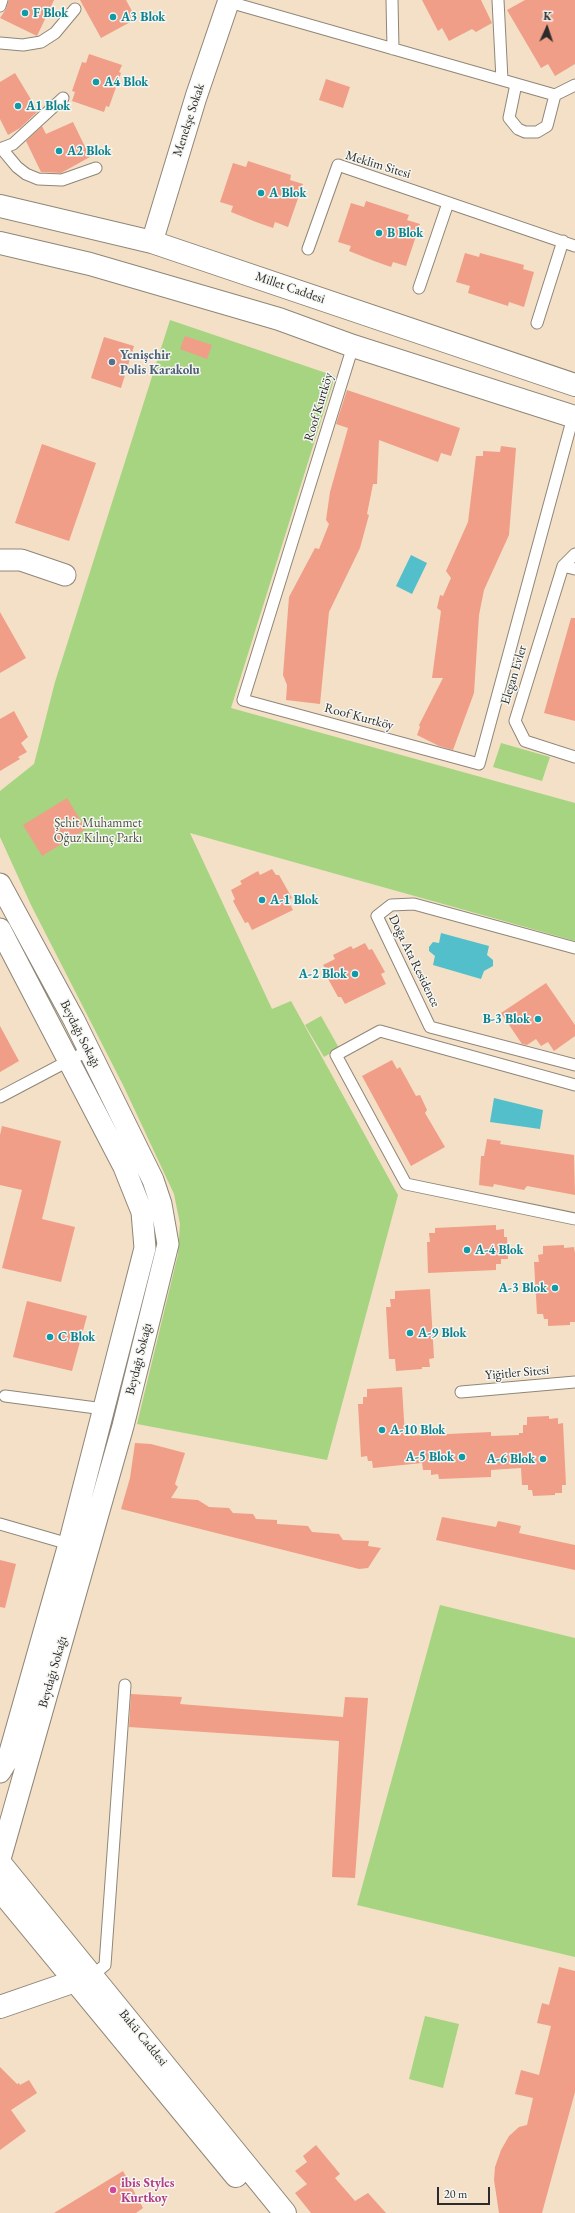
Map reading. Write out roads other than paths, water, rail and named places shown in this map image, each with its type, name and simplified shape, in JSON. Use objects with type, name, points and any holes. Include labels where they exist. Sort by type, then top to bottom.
[{"type":"main road","name":"Millet Caddesi","points":[[0,206],[152,242],[575,385]]},
{"type":"main road","points":[[0,243],[98,266],[279,319],[353,346],[574,417]]},
{"type":"main road","name":"Bakü Caddesi","points":[[0,1863],[83,1979],[266,2213]]},
{"type":"main road","name":"Bakü Caddesi","points":[[0,1890],[83,1979],[285,2213]]},
{"type":"main road","points":[[0,2008],[83,1979]]},
{"type":"street","name":"Menekşe Sokak","points":[[152,242],[196,97],[229,1]]},
{"type":"street","points":[[0,560],[21,560],[65,575]]},
{"type":"street","name":"Beydağı Sokağı","points":[[0,884],[89,1050],[153,1180],[161,1204],[168,1244],[123,1426],[0,1859]]},
{"type":"street","name":"Beydağı Sokağı","points":[[0,930],[124,1167],[142,1212],[145,1248],[69,1544],[8,1759],[0,1772]]},
{"type":"lane","points":[[0,6],[2,0]]},
{"type":"lane","points":[[392,0],[393,49]]},
{"type":"lane","points":[[498,0],[502,80]]},
{"type":"lane","points":[[229,1],[555,95],[575,85]]},
{"type":"lane","points":[[0,43],[23,45],[41,42],[55,33],[75,9]]},
{"type":"lane","points":[[516,84],[509,118],[518,129],[525,132],[537,132],[547,126],[555,95]]},
{"type":"lane","points":[[64,98],[13,144],[1,149],[17,167],[26,174],[38,179],[62,180],[96,168]]},
{"type":"lane","name":"Meklim Sitesi","points":[[308,249],[338,165],[575,246]]},
{"type":"lane","points":[[419,288],[448,203]]},
{"type":"lane","points":[[537,323],[563,242]]},
{"type":"lane","name":"Roof Kurtköy","points":[[353,346],[243,700],[479,764],[574,417]]},
{"type":"lane","name":"Elegan Evler","points":[[575,554],[563,566],[514,722],[526,741],[575,757]]},
{"type":"lane","points":[[563,566],[575,569]]},
{"type":"lane","name":"Doğa Ata Residence","points":[[575,948],[414,904],[391,905],[377,916],[430,1027],[575,1065]]},
{"type":"lane","points":[[575,1085],[380,1031],[336,1055],[406,1184],[575,1219]]},
{"type":"lane","points":[[0,1097],[69,1062],[89,1050]]},
{"type":"lane","name":"Yiğitler Sitesi","points":[[461,1392],[575,1382]]},
{"type":"lane","points":[[5,1396],[104,1409]]},
{"type":"lane","points":[[0,1524],[69,1544]]},
{"type":"lane","points":[[83,1979],[105,1965],[125,1685]]},
{"type":"water","points":[[411,555],[427,563],[412,594],[396,586]]},
{"type":"water","points":[[441,933],[489,946],[487,955],[493,960],[493,966],[484,971],[481,979],[433,965],[435,956],[429,951],[429,947],[433,942],[439,943]]},
{"type":"water","points":[[494,1098],[543,1110],[540,1129],[490,1122]]},
{"type":"place","name":"F Blok","points":[[25,13]]},
{"type":"place","name":"A3 Blok","points":[[113,17]]},
{"type":"place","name":"A4 Blok","points":[[96,82]]},
{"type":"place","name":"A1 Blok","points":[[18,106]]},
{"type":"place","name":"A2 Blok","points":[[59,151]]},
{"type":"place","name":"A Blok","points":[[261,193]]},
{"type":"place","name":"B Blok","points":[[379,233]]},
{"type":"place","name":"Yenişehir Polis Karakolu","points":[[112,362]]},
{"type":"place","name":"A-1 Blok","points":[[262,900]]},
{"type":"place","name":"A-2 Blok","points":[[355,974]]},
{"type":"place","name":"B-3 Blok","points":[[538,1019]]},
{"type":"place","name":"A-4 Blok","points":[[467,1250]]},
{"type":"place","name":"A-3 Blok","points":[[555,1288]]},
{"type":"place","name":"A-9 Blok","points":[[410,1333]]},
{"type":"place","name":"C Blok","points":[[50,1337]]},
{"type":"place","name":"A-10 Blok","points":[[382,1430]]},
{"type":"place","name":"A-5 Blok","points":[[462,1457]]},
{"type":"place","name":"A-6 Blok","points":[[543,1459]]},
{"type":"place","name":"ibis Styles Kurtkoy","points":[[113,2190]]},
{"type":"park label","name":"Şehit Muhammet Oğuz Kılınç Parkı","points":[[98,830]]}]
